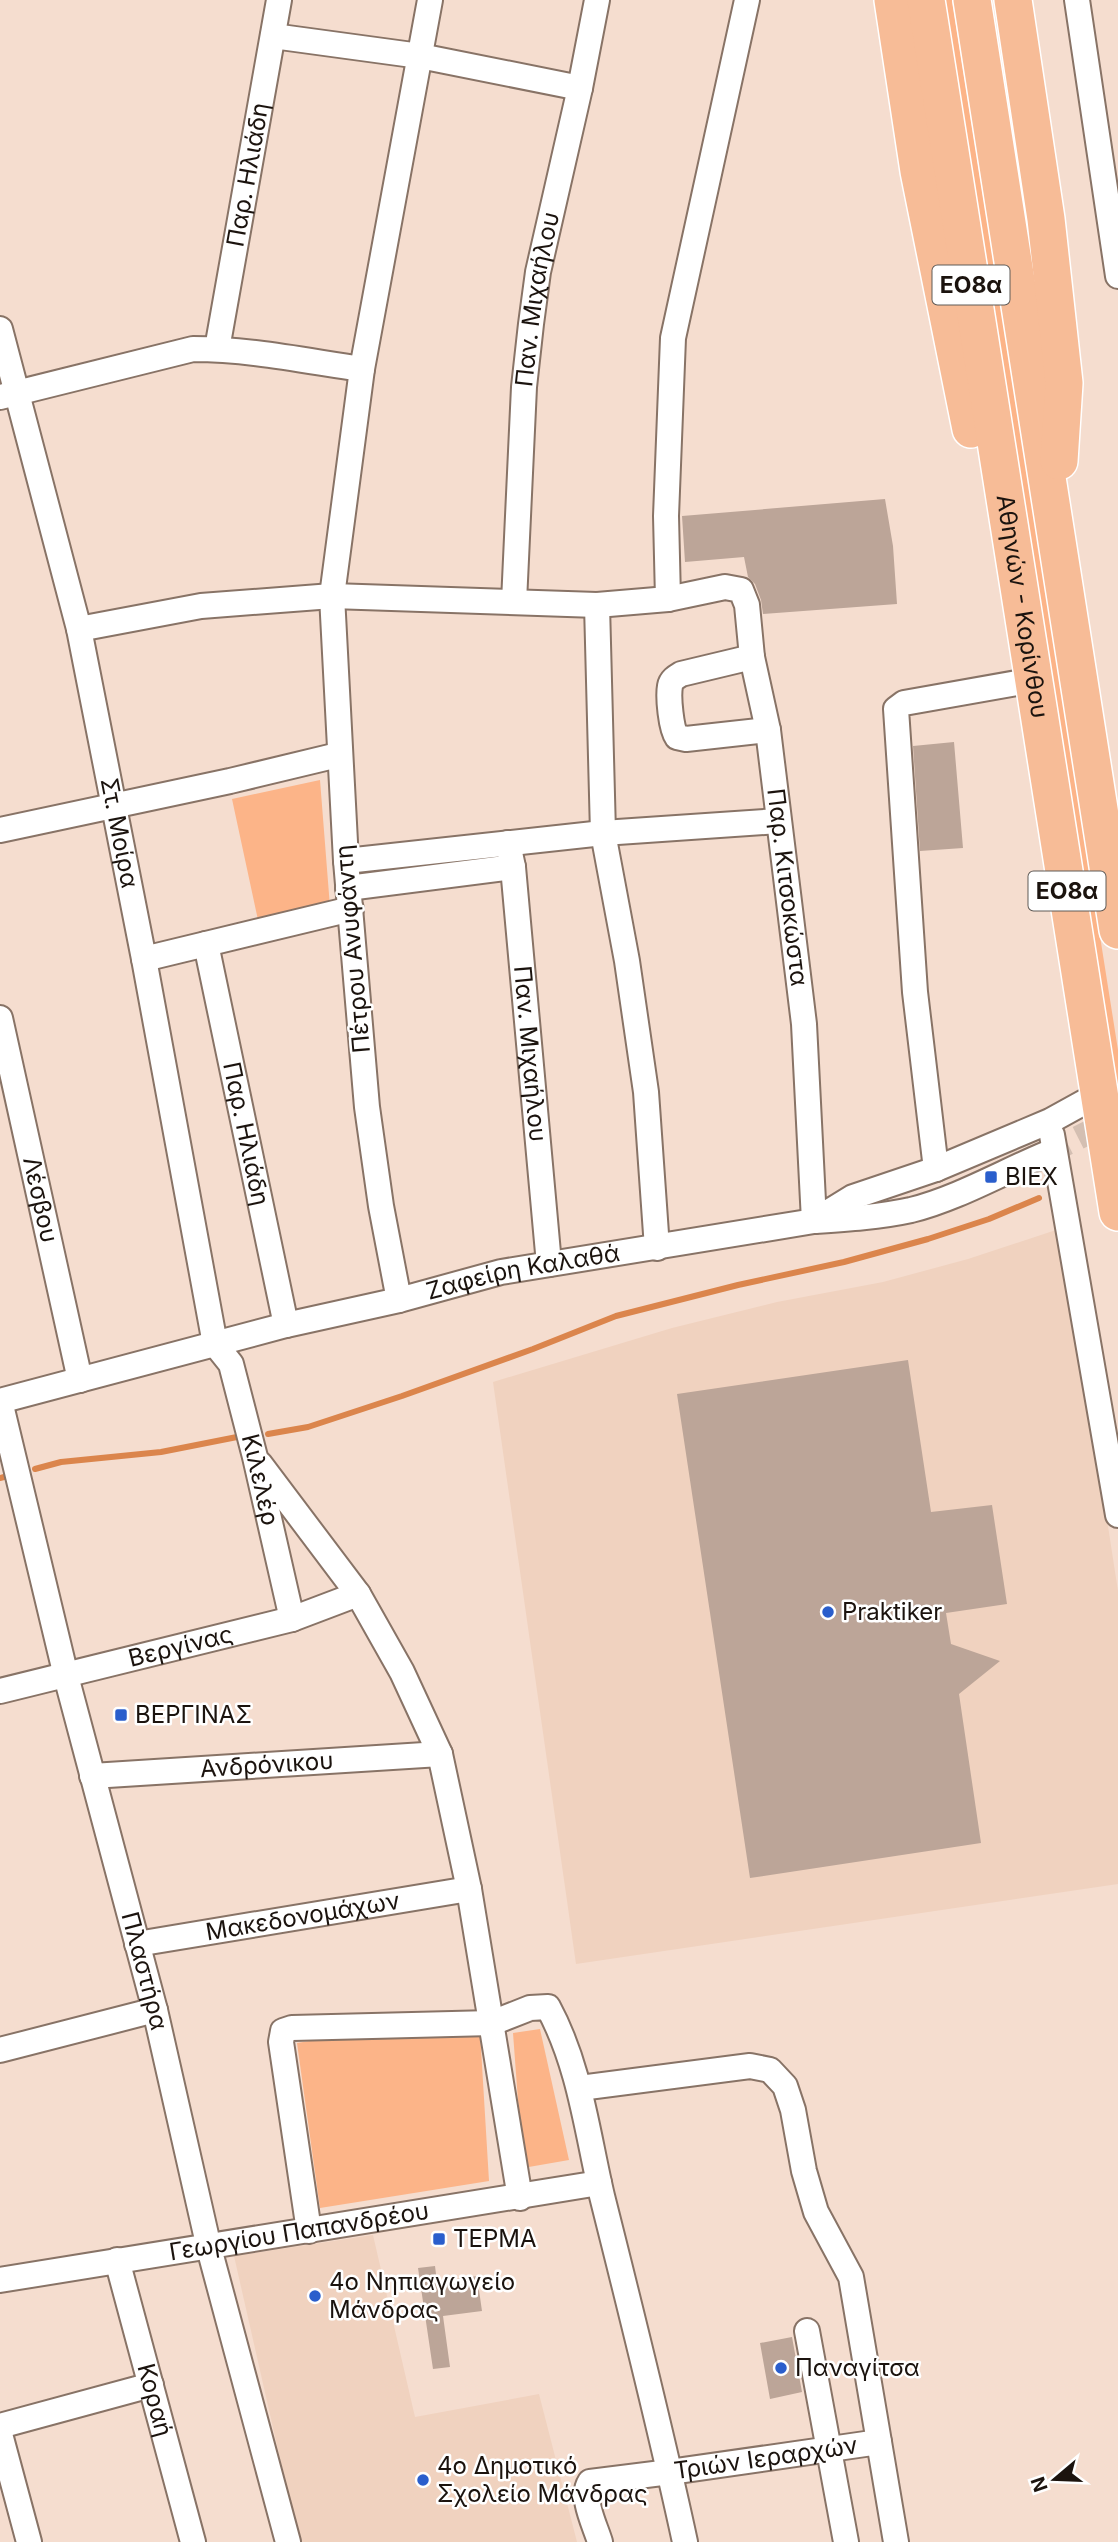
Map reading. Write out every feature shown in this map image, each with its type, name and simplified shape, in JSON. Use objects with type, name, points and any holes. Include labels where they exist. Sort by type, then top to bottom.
[{"type":"highway","points":[[893,0],[930,237],[974,446],[1017,570]]},
{"type":"highway","name":"Αθηνών - Κορίνθου","points":[[926,0],[1118,1212]]},
{"type":"highway","name":"Αθηνών - Κορίνθου","points":[[972,0],[1118,930]]},
{"type":"highway","points":[[1013,0],[1046,219],[1064,383],[1054,530]]},
{"type":"street","name":"Παρ. Ηλιάδη","points":[[217,349],[279,0]]},
{"type":"street","name":"Πέτρου Ανυφάντη","points":[[399,1300],[366,1107],[338,755],[332,596],[362,369],[430,0]]},
{"type":"street","name":"Παν. Μιχαήλου","points":[[514,602],[524,387],[538,272],[597,0]]},
{"type":"street","points":[[79,629],[201,606],[332,596],[597,605],[668,599],[666,516],[673,338],[747,0]]},
{"type":"street","points":[[1077,0],[1114,228],[1118,276]]},
{"type":"street","points":[[273,36],[420,56],[580,88]]},
{"type":"street","name":"Στ. Μοίρα","points":[[0,329],[9,395],[79,629],[144,959],[215,1344]]},
{"type":"street","points":[[9,395],[193,349],[217,349],[362,369]]},
{"type":"street","name":"Παρ. Κιτσοκώστα","points":[[668,599],[725,587],[741,590],[747,605],[752,657],[768,730],[804,1024],[814,1221]]},
{"type":"street","points":[[597,605],[603,833],[627,961],[646,1092],[657,1248]]},
{"type":"street","points":[[752,657],[674,678],[670,686],[672,731],[677,737],[686,739],[768,730]]},
{"type":"street","points":[[936,1170],[915,992],[896,709],[904,702],[1034,680]]},
{"type":"street","points":[[0,830],[338,755]]},
{"type":"street","points":[[144,959],[206,944],[349,898],[603,833],[778,821]]},
{"type":"street","points":[[346,861],[510,855]]},
{"type":"street","name":"Παν. Μιχαήλου","points":[[510,855],[550,1264]]},
{"type":"street","name":"Παρ. Ηλιάδη","points":[[206,944],[286,1325]]},
{"type":"street","name":"Λέσβου","points":[[0,1018],[80,1380]]},
{"type":"street","points":[[814,1221],[853,1197],[936,1170],[1050,1121],[1099,1094]]},
{"type":"street","points":[[1050,1121],[1118,1515]]},
{"type":"street","name":"Ζαφείρη Καλαθά","points":[[0,1401],[286,1325],[399,1300],[501,1272],[814,1221],[850,1219],[912,1209],[952,1196],[1046,1154]]},
{"type":"street","name":"Κιλελέρ","points":[[215,1344],[231,1364],[292,1619]]},
{"type":"street","name":"Πλαστήρα","points":[[0,1401],[66,1676],[155,2010],[208,2248],[288,2542]]},
{"type":"street","points":[[255,1457],[358,1594],[402,1672],[440,1754],[469,1889],[520,2198]]},
{"type":"street","name":"Βεργίνας","points":[[0,1691],[292,1619],[358,1594]]},
{"type":"street","name":"Ανδρόνικου","points":[[92,1776],[440,1754]]},
{"type":"street","name":"Μακεδονομάχων","points":[[136,1944],[469,1889]]},
{"type":"street","points":[[309,2231],[281,2042],[282,2032],[292,2028],[492,2023],[530,2008],[548,2007],[559,2026],[580,2088],[599,2183],[685,2542]]},
{"type":"street","points":[[0,2050],[155,2010]]},
{"type":"street","points":[[580,2088],[750,2066],[770,2070],[785,2086],[816,2212],[851,2277],[896,2542]]},
{"type":"street","name":"Γεωργίου Παπανδρέου","points":[[0,2280],[520,2198],[599,2183]]},
{"type":"street","name":"Κοραή","points":[[117,2260],[193,2542]]},
{"type":"street","points":[[807,2331],[846,2542]]},
{"type":"street","points":[[0,2426],[151,2385]]},
{"type":"street","points":[[0,2434],[29,2542]]},
{"type":"street","name":"Τριών Ιεραρχών","points":[[600,2542],[587,2499],[586,2488],[590,2482],[879,2442]]},
{"type":"shaded area","points":[[945,0],[952,0],[1118,1050],[1118,1098]]},
{"type":"shaded area","points":[[320,780],[330,907],[258,920],[232,799]]},
{"type":"shaded area","points":[[1062,1228],[1118,1591],[1118,1884],[576,1964],[493,1382],[672,1328],[777,1302],[883,1282],[968,1259]]},
{"type":"shaded area","points":[[383,2029],[480,2032],[489,2181],[320,2208],[297,2043]]},
{"type":"shaded area","points":[[540,2029],[569,2160],[523,2168],[513,2033]]},
{"type":"shaded area","name":"4ο Δημοτικό Σχολείο Μάνδρας","points":[[373,2235],[415,2417],[539,2394],[577,2542],[299,2542],[234,2256]]},
{"type":"building","points":[[885,499],[893,546],[897,604],[763,614],[755,584],[748,577],[744,557],[685,562],[682,516]]},
{"type":"building","points":[[954,742],[963,848],[920,851],[913,746]]},
{"type":"building","points":[[908,1360],[931,1512],[992,1505],[1007,1604],[946,1613],[951,1644],[1000,1661],[959,1694],[981,1843],[750,1878],[677,1394]]},
{"type":"building","points":[[435,2266],[437,2282],[477,2276],[482,2311],[443,2316],[450,2367],[433,2369],[418,2268]]},
{"type":"building","name":"Παναγίτσα","points":[[792,2337],[802,2392],[770,2399],[760,2343]]},
{"type":"waterway","points":[[268,1434],[308,1427],[402,1396],[616,1316],[844,1262],[928,1239],[989,1219],[1039,1198]]},
{"type":"waterway","points":[[35,1469],[61,1462],[161,1452],[237,1437]]},
{"type":"waterway","points":[[0,1478],[4,1477]]},
{"type":"tunnel","points":[[1046,1154],[1117,1118]]},
{"type":"place","name":"ΒΙΕΧ","points":[[991,1177]]},
{"type":"place","name":"Praktiker","points":[[828,1612]]},
{"type":"place","name":"ΒΕΡΓΙΝΑΣ","points":[[121,1715]]},
{"type":"place","name":"ΤΕΡΜΑ","points":[[439,2239]]},
{"type":"place","name":"4ο Νηπιαγωγείο Μάνδρας","points":[[315,2296]]},
{"type":"place","name":"Παναγίτσα","points":[[781,2368]]},
{"type":"place","name":"4ο Δημοτικό Σχολείο Μάνδρας","points":[[423,2480]]}]
